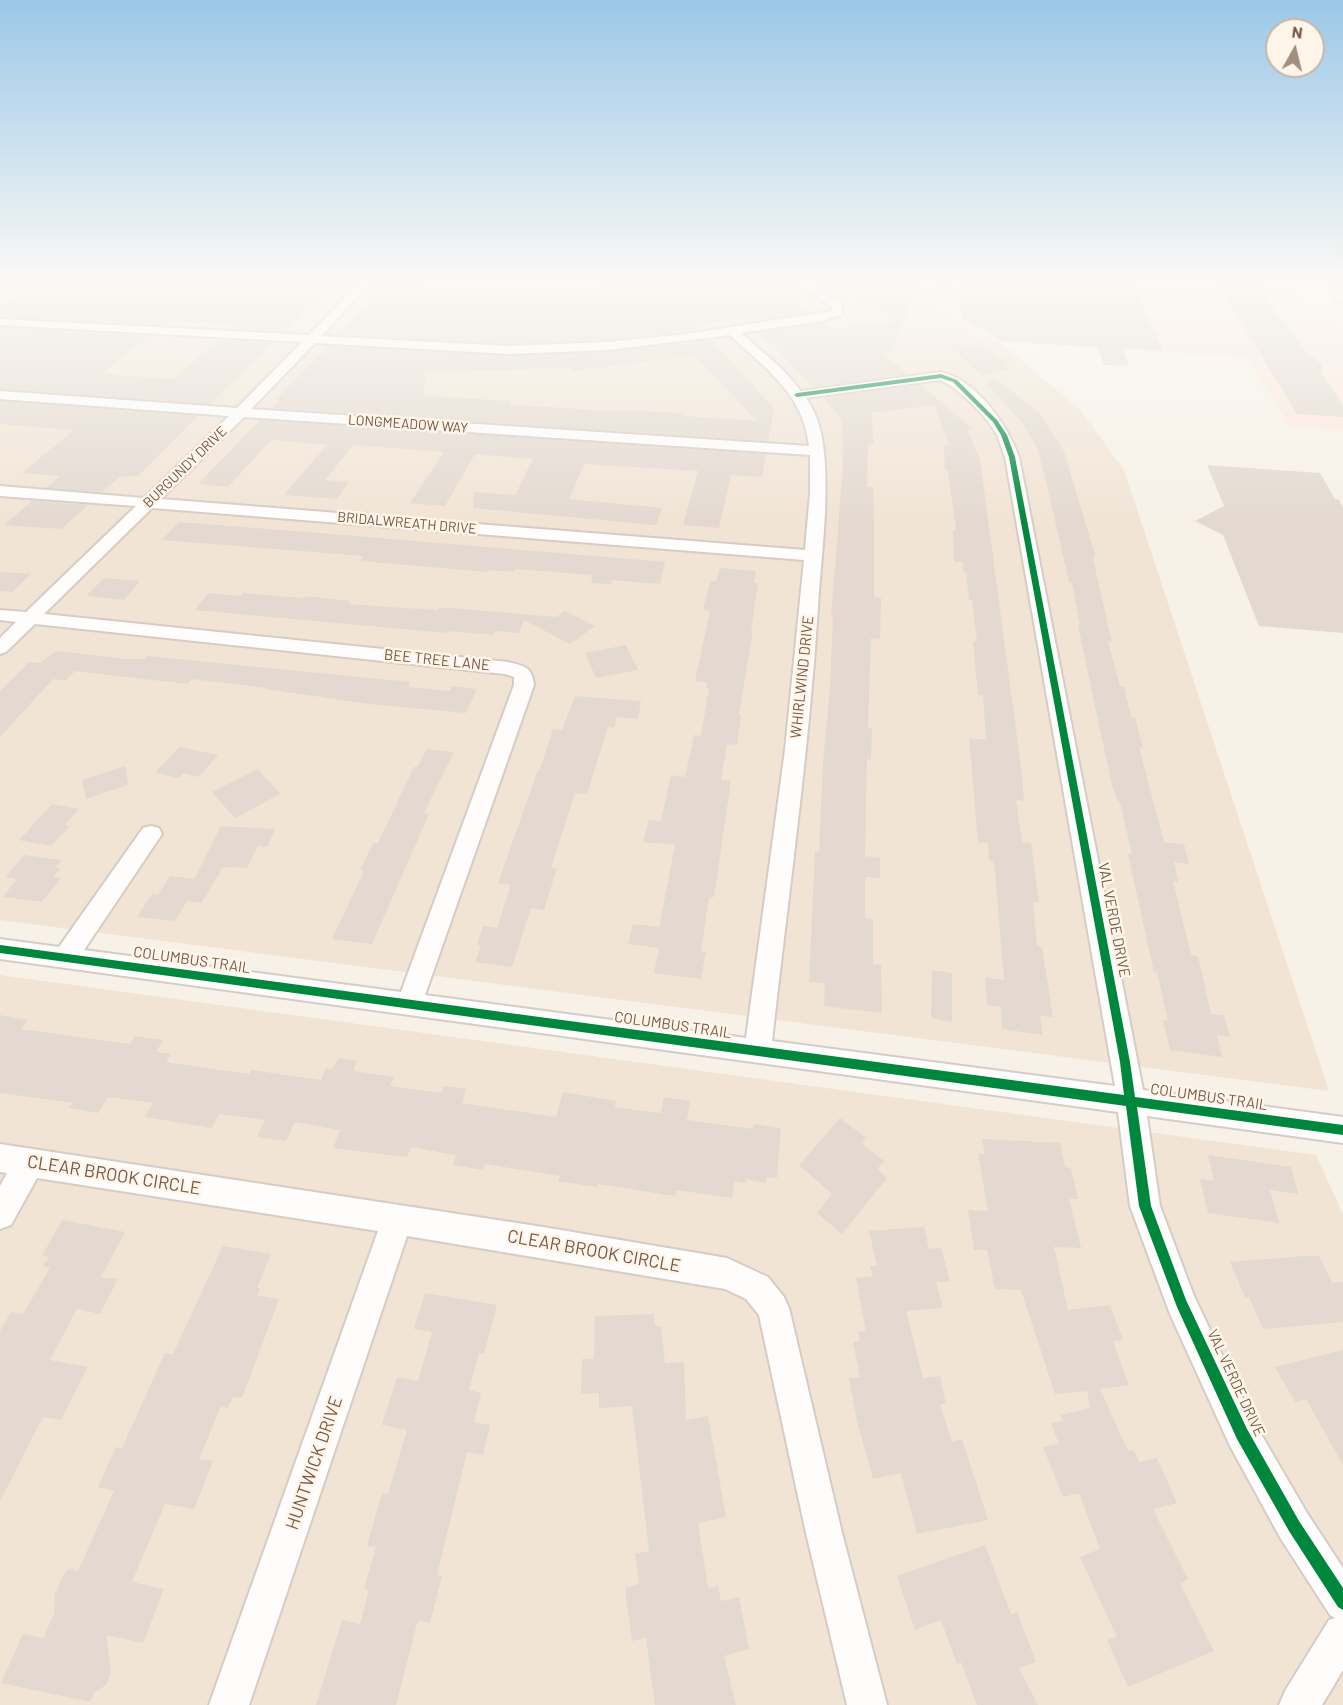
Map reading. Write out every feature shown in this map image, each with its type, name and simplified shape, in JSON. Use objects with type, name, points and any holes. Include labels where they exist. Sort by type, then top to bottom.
[{"type":"street","name":"BURGUNDY DRIVE","points":[[0,648],[289,363]]},
{"type":"street","name":"WHIRLWIND DRIVE","points":[[757,1052],[808,641],[816,451],[811,419],[797,395],[764,363]]},
{"type":"street","name":"VAL VERDE DRIVE","points":[[797,395],[941,376],[955,381],[995,421],[1004,435],[1012,457],[1125,1062],[1145,1206],[1181,1303],[1242,1434],[1294,1526],[1343,1602]]},
{"type":"street","name":"LONGMEADOW WAY","points":[[0,395],[816,451]]},
{"type":"street","name":"BRIDALWREATH DRIVE","points":[[0,491],[813,556]]},
{"type":"street","name":"BEE TREE LANE","points":[[0,615],[508,668],[523,674],[524,685],[409,1005]]},
{"type":"street","points":[[65,958],[151,834]]},
{"type":"street","name":"COLUMBUS TRAIL","points":[[0,949],[1343,1130]]},
{"type":"street","points":[[0,1214],[15,1160]]},
{"type":"street","name":"CLEAR BROOK CIRCLE","points":[[15,1160],[397,1219],[727,1274],[757,1288],[773,1308],[824,1533],[867,1705]]},
{"type":"street","name":"HUNTWICK DRIVE","points":[[229,1705],[397,1219]]},
{"type":"street","points":[[1299,1705],[1343,1634]]},
{"type":"shaded area","points":[[0,363],[1024,363],[1081,411],[1124,470],[1329,1091],[0,920]]},
{"type":"shaded area","points":[[1250,363],[1343,363],[1343,431],[1290,426]]},
{"type":"shaded area","points":[[0,975],[1316,1155],[1343,1214],[1343,1705],[0,1705]]},
{"type":"building","points":[[0,363],[115,363],[101,374],[173,379],[192,363],[252,363],[211,404],[0,389]]},
{"type":"building","points":[[312,363],[641,363],[571,371],[572,368],[425,372],[424,396],[511,401],[510,405],[684,413],[683,416],[757,421],[701,363],[732,363],[774,408],[768,441],[272,408],[280,399],[276,399]]},
{"type":"building","points":[[790,363],[894,363],[908,374],[813,387]]},
{"type":"building","points":[[967,363],[1010,363],[1004,365],[1011,368],[982,376]]},
{"type":"building","points":[[1103,363],[1128,363],[1129,366],[1104,365]]},
{"type":"building","points":[[1266,363],[1321,363],[1322,374],[1343,405],[1343,417],[1297,414]]},
{"type":"building","points":[[994,377],[1039,413],[1064,451],[1095,555],[1093,559],[1112,642],[1108,641],[1120,687],[1124,687],[1131,717],[1135,718],[1143,748],[1139,747],[1164,842],[1184,844],[1189,864],[1174,862],[1178,882],[1173,881],[1191,955],[1198,956],[1211,1014],[1224,1015],[1230,1037],[1217,1035],[1222,1057],[1170,1050],[1163,1020],[1168,1021],[1157,972],[1154,972],[1128,854],[1132,855],[1120,802],[1112,786],[1078,625],[1080,625],[1072,583],[1069,582],[1045,476],[1036,445],[1021,421],[987,385]]},
{"type":"building","points":[[920,385],[973,429],[967,430],[980,459],[1022,775],[1024,801],[1016,800],[1022,842],[1031,843],[1039,902],[1033,902],[1037,946],[1042,947],[1053,1017],[1040,1016],[1043,1035],[1002,1029],[1001,1007],[987,1005],[985,977],[1004,980],[994,861],[989,860],[988,843],[978,842],[969,738],[986,740],[983,695],[978,695],[973,641],[977,641],[972,600],[969,600],[963,562],[954,562],[953,530],[956,530],[948,470],[945,470],[944,445],[949,445],[934,405],[871,413],[874,444],[868,444],[867,487],[873,487],[874,597],[881,598],[880,639],[871,638],[868,728],[872,728],[871,760],[867,759],[865,856],[880,858],[880,878],[865,877],[865,918],[873,919],[873,964],[881,965],[882,1013],[824,1006],[825,983],[809,982],[815,851],[819,852],[823,763],[830,688],[833,617],[831,617],[843,466],[842,420],[824,398]]},
{"type":"building","points":[[0,401],[198,416],[138,476],[120,477],[102,492],[47,488],[60,476],[22,473],[74,430],[0,424]]},
{"type":"building","points":[[260,420],[766,454],[762,477],[731,475],[719,528],[683,525],[698,471],[584,464],[569,499],[662,508],[656,525],[473,508],[474,492],[515,495],[533,459],[475,454],[445,506],[410,503],[444,452],[353,445],[325,480],[349,482],[337,499],[284,495],[327,445],[271,440],[228,487],[198,484]]},
{"type":"building","points":[[1207,465],[1320,473],[1343,508],[1343,633],[1259,626],[1223,535],[1195,521],[1224,506]]},
{"type":"building","points":[[32,501],[88,505],[61,529],[4,525]]},
{"type":"building","points":[[179,522],[665,562],[660,584],[612,580],[611,584],[591,583],[593,575],[515,569],[513,572],[489,570],[488,572],[360,561],[363,556],[162,540]]},
{"type":"building","points":[[720,568],[756,571],[754,583],[758,583],[751,631],[753,631],[739,714],[741,715],[737,745],[727,744],[721,780],[731,781],[714,897],[709,897],[701,951],[706,952],[701,979],[654,973],[659,948],[628,944],[633,924],[659,927],[675,845],[643,842],[649,820],[661,821],[671,775],[685,777],[694,735],[701,736],[709,688],[706,688],[707,682],[695,681],[710,611],[703,610],[710,581],[716,581]]},
{"type":"building","points":[[0,572],[31,574],[12,592],[0,591]]},
{"type":"building","points":[[104,578],[140,581],[124,600],[86,596]]},
{"type":"building","points":[[208,593],[241,596],[243,593],[303,598],[305,596],[351,601],[349,604],[438,610],[439,608],[452,608],[556,617],[565,611],[595,626],[570,644],[524,620],[519,633],[496,631],[494,635],[447,631],[446,633],[195,610]]},
{"type":"building","points":[[626,645],[638,670],[596,678],[585,653]]},
{"type":"building","points":[[56,651],[127,659],[144,659],[147,656],[410,682],[408,687],[450,691],[452,686],[477,689],[466,713],[369,704],[192,679],[187,684],[75,671],[65,681],[53,679],[0,737],[0,691],[29,662],[40,663]]},
{"type":"building","points":[[575,696],[641,701],[638,719],[617,717],[614,728],[608,727],[587,794],[575,793],[551,868],[557,868],[544,910],[531,908],[512,967],[475,962],[481,946],[477,945],[483,926],[497,928],[511,885],[498,883],[553,729],[562,730]]},
{"type":"building","points":[[179,747],[218,755],[199,777],[183,773],[179,778],[155,773]]},
{"type":"building","points":[[426,749],[454,752],[424,813],[429,814],[372,944],[332,939],[364,871],[360,870],[373,843],[378,843],[414,767],[418,767]]},
{"type":"building","points":[[125,766],[128,785],[86,799],[82,780]]},
{"type":"building","points":[[258,769],[280,794],[235,818],[212,792]]},
{"type":"building","points":[[52,804],[79,809],[65,825],[70,826],[51,846],[19,840]]},
{"type":"building","points":[[221,826],[275,829],[267,847],[258,846],[247,868],[223,867],[201,903],[187,901],[175,921],[137,917],[152,894],[158,895],[170,876],[194,879]]},
{"type":"building","points":[[24,855],[61,860],[55,868],[60,868],[53,877],[61,878],[42,902],[3,897],[17,879],[6,877]]},
{"type":"building","points":[[932,970],[952,973],[952,1022],[931,1018]]},
{"type":"building","points":[[0,1015],[27,1020],[21,1029],[130,1044],[135,1036],[163,1040],[156,1052],[171,1054],[166,1062],[249,1074],[251,1070],[321,1080],[326,1068],[333,1069],[338,1058],[357,1061],[353,1071],[394,1077],[390,1086],[441,1093],[444,1086],[466,1089],[462,1103],[556,1117],[563,1092],[616,1101],[615,1107],[661,1113],[664,1097],[690,1101],[687,1120],[753,1129],[754,1124],[781,1128],[777,1178],[767,1177],[766,1183],[746,1179],[746,1183],[734,1181],[732,1198],[676,1190],[675,1196],[598,1184],[597,1187],[558,1181],[560,1176],[485,1164],[483,1170],[453,1165],[456,1155],[411,1147],[407,1157],[333,1148],[340,1130],[295,1122],[286,1141],[257,1137],[265,1120],[219,1114],[212,1128],[145,1117],[153,1103],[108,1097],[98,1113],[69,1108],[73,1103],[0,1093]]},
{"type":"building","points":[[840,1118],[866,1138],[862,1144],[884,1161],[877,1169],[887,1178],[842,1234],[817,1213],[832,1194],[799,1165]]},
{"type":"building","points":[[982,1139],[1060,1143],[1065,1167],[1071,1168],[1078,1199],[1069,1199],[1081,1248],[1054,1247],[1068,1310],[1110,1305],[1123,1340],[1113,1341],[1129,1385],[1100,1389],[1128,1451],[1134,1450],[1139,1462],[1157,1458],[1177,1503],[1153,1509],[1188,1579],[1180,1583],[1214,1651],[1128,1687],[1107,1640],[1117,1637],[1080,1557],[1100,1549],[1079,1493],[1063,1497],[1043,1447],[1059,1444],[1051,1423],[1063,1421],[1061,1415],[1090,1408],[1087,1391],[1055,1394],[1021,1290],[995,1289],[987,1250],[974,1250],[968,1210],[988,1211],[978,1154],[985,1154]]},
{"type":"building","points":[[1208,1155],[1291,1167],[1298,1194],[1270,1190],[1279,1223],[1208,1213],[1200,1179],[1214,1181]]},
{"type":"building","points":[[62,1220],[125,1232],[101,1277],[118,1279],[100,1314],[77,1309],[50,1360],[88,1367],[61,1420],[43,1417],[0,1501],[0,1331],[11,1312],[23,1314],[50,1268],[43,1266],[49,1257],[42,1256]]},
{"type":"building","points":[[924,1227],[929,1249],[941,1248],[950,1281],[936,1282],[943,1308],[906,1311],[923,1378],[940,1376],[946,1404],[940,1404],[952,1442],[962,1439],[988,1520],[917,1534],[901,1473],[873,1479],[857,1421],[849,1378],[860,1377],[853,1342],[860,1341],[858,1332],[866,1331],[856,1278],[873,1276],[870,1266],[877,1266],[869,1231]]},
{"type":"building","points":[[223,1246],[271,1254],[257,1288],[260,1288],[257,1295],[279,1299],[242,1398],[233,1397],[228,1408],[221,1406],[199,1459],[213,1461],[194,1509],[165,1504],[132,1582],[164,1589],[143,1643],[106,1635],[111,1672],[106,1685],[95,1692],[90,1702],[1,1683],[23,1634],[43,1638],[54,1614],[55,1594],[63,1576],[69,1569],[78,1571],[114,1491],[98,1487],[116,1447],[122,1448],[165,1353],[173,1354]]},
{"type":"building","points":[[1319,1256],[1332,1283],[1343,1282],[1343,1322],[1263,1329],[1249,1297],[1245,1297],[1230,1262]]},
{"type":"building","points":[[425,1293],[497,1305],[484,1354],[479,1353],[469,1390],[481,1393],[474,1422],[490,1425],[483,1455],[467,1452],[437,1575],[442,1576],[430,1623],[418,1620],[396,1705],[316,1705],[342,1620],[360,1624],[369,1590],[364,1589],[376,1547],[367,1546],[382,1493],[388,1494],[407,1430],[382,1425],[397,1377],[418,1381],[432,1332],[414,1329]]},
{"type":"building","points":[[654,1314],[655,1326],[661,1326],[665,1363],[684,1362],[686,1420],[708,1416],[726,1517],[698,1523],[708,1588],[718,1586],[721,1601],[739,1597],[749,1649],[724,1656],[736,1705],[655,1705],[646,1638],[632,1641],[625,1588],[639,1584],[635,1554],[649,1551],[632,1406],[599,1408],[599,1393],[581,1394],[582,1359],[594,1359],[595,1316]]},
{"type":"building","points":[[1343,1350],[1343,1465],[1306,1399],[1295,1402],[1275,1367]]},
{"type":"building","points":[[985,1545],[1011,1614],[1017,1612],[1036,1662],[1019,1668],[1038,1705],[977,1705],[961,1662],[957,1664],[941,1620],[915,1630],[897,1576]]},
{"type":"cycle path","points":[[797,395],[941,376],[955,381],[995,421],[1004,435],[1012,457],[1125,1062],[1145,1206],[1181,1303],[1242,1434],[1294,1526],[1343,1602]]},
{"type":"cycle path","points":[[0,949],[1343,1130]]}]
